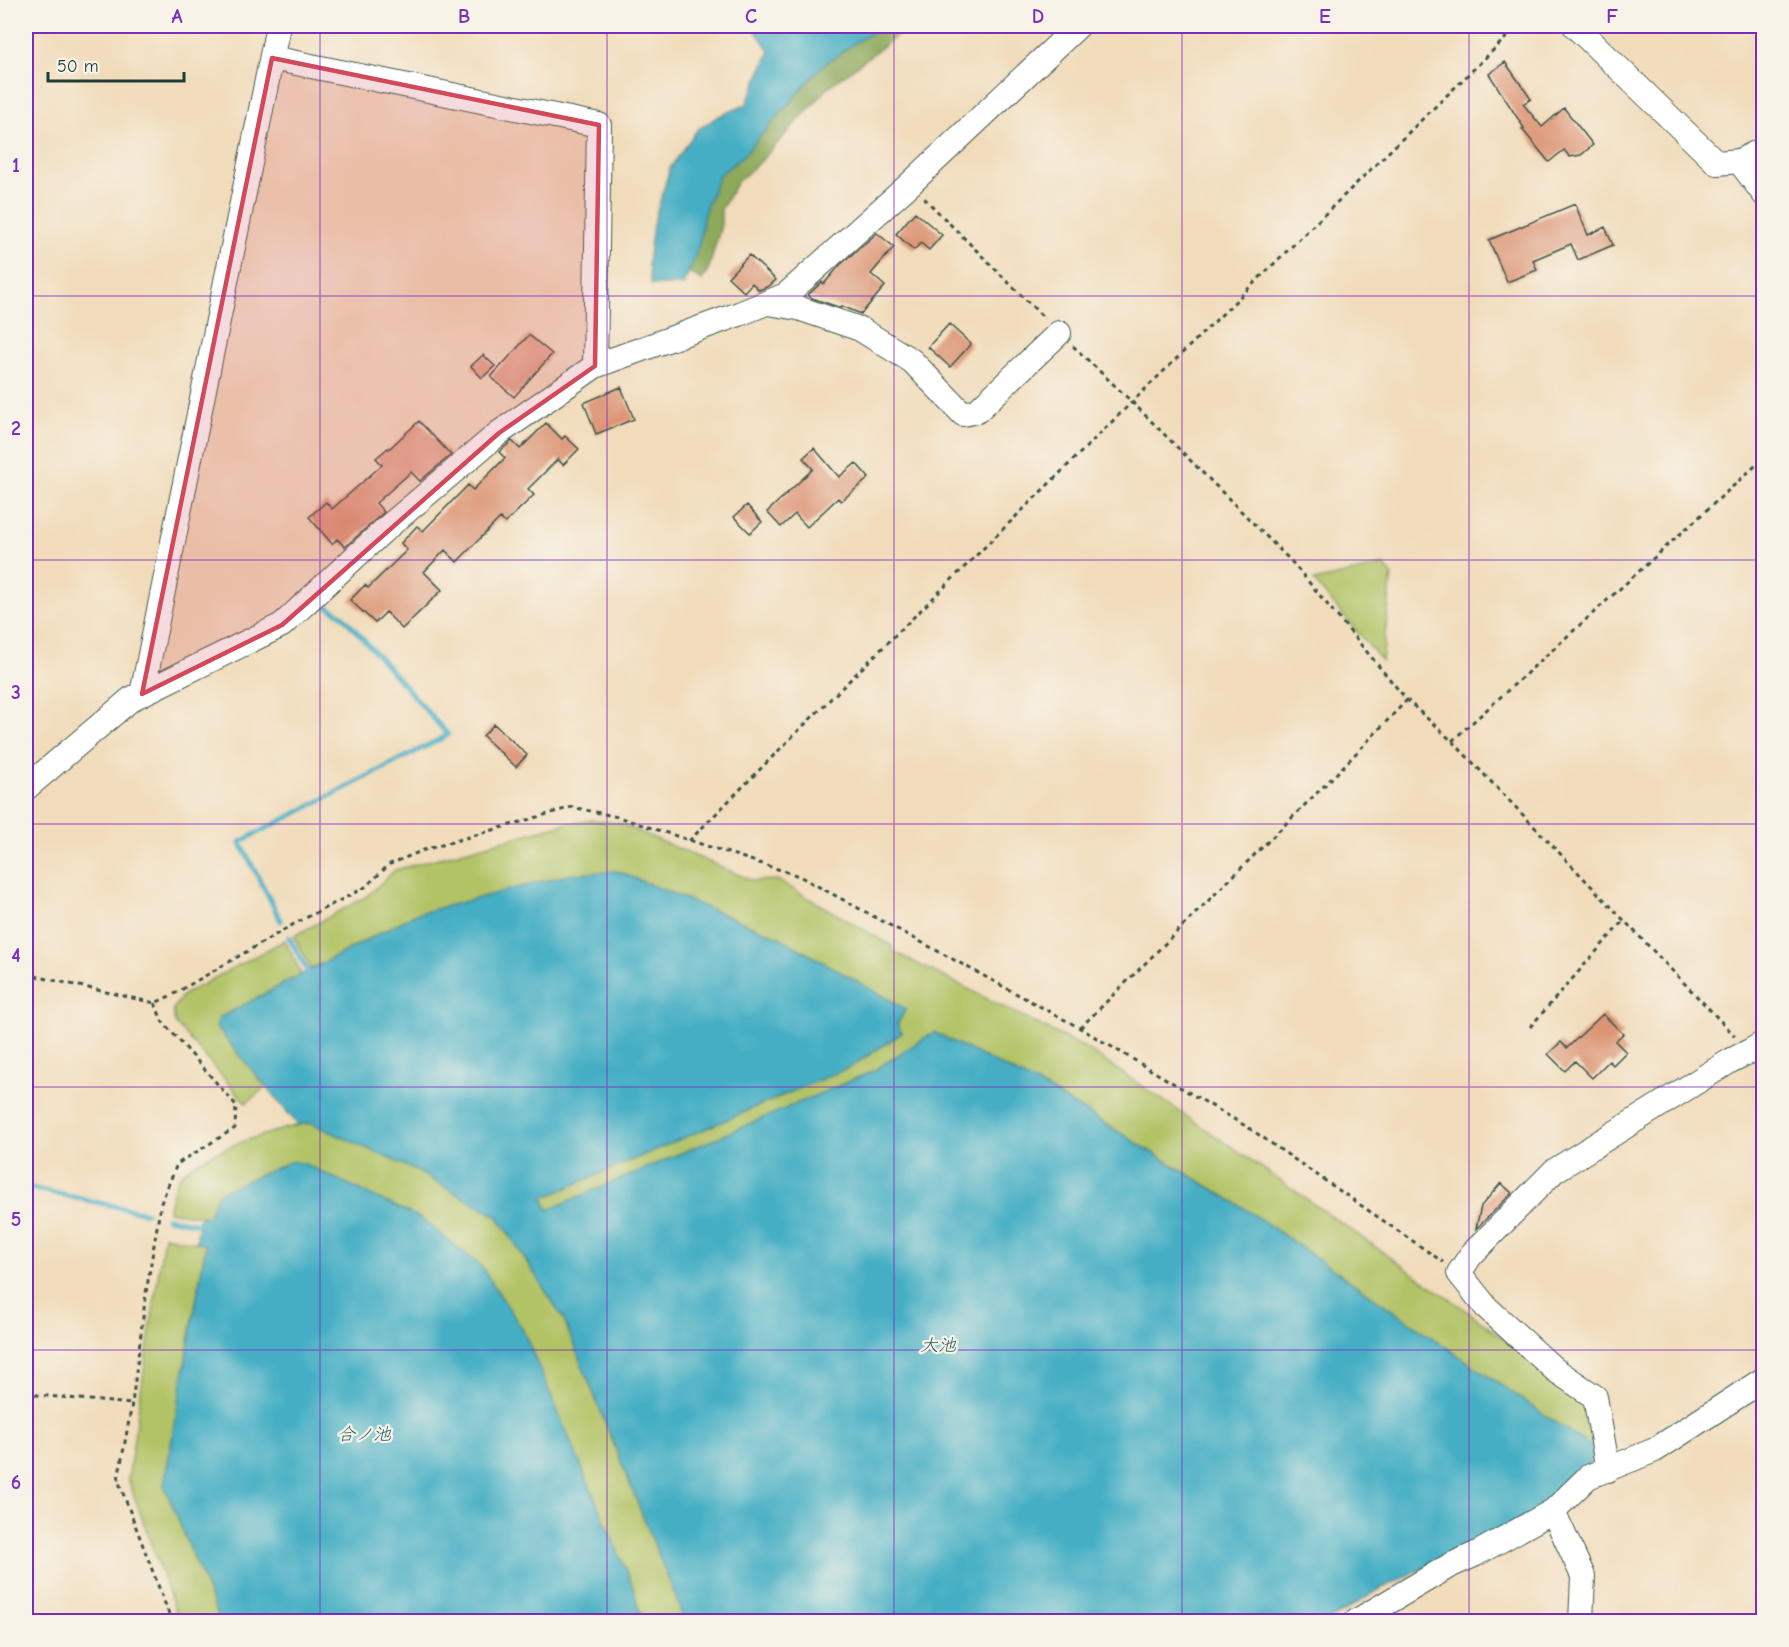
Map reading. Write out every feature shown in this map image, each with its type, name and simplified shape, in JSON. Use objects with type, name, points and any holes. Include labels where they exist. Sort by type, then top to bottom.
[{"type":"street","points":[[142,694],[278,26]]},
{"type":"street","points":[[26,788],[131,699],[282,625],[383,531],[499,433],[595,366],[786,295],[910,184],[1078,26]]},
{"type":"street","points":[[1575,26],[1717,163],[1739,161],[1764,149]]},
{"type":"street","points":[[272,58],[599,125],[595,366]]},
{"type":"street","points":[[1739,161],[1764,194]]},
{"type":"street","points":[[768,303],[798,308],[860,329],[912,361],[963,414],[977,411],[1059,333]]},
{"type":"street","points":[[1608,1470],[1595,1397],[1554,1369],[1486,1307],[1459,1273],[1471,1255],[1554,1171],[1730,1061],[1757,1047]]},
{"type":"street","points":[[1355,1622],[1449,1566],[1476,1554],[1553,1510],[1588,1478],[1655,1450],[1764,1379]]},
{"type":"street","points":[[1553,1510],[1583,1576],[1581,1622]]},
{"type":"path","points":[[689,841],[1132,402],[1518,26]]},
{"type":"path","points":[[910,184],[1292,562],[1407,700],[1452,741],[1623,921],[1757,1047]]},
{"type":"path","points":[[1452,741],[1764,458]]},
{"type":"path","points":[[1080,1028],[1337,773],[1407,700]]},
{"type":"path","points":[[26,974],[155,1003],[294,924],[364,888],[390,864],[424,850],[572,807],[618,817],[799,876],[1080,1028],[1249,1128],[1459,1273]]},
{"type":"path","points":[[1530,1027],[1623,921]]},
{"type":"path","points":[[155,1003],[162,1021],[236,1105],[235,1128],[177,1164],[161,1203],[146,1293],[132,1404],[118,1480],[172,1622]]},
{"type":"path","points":[[26,1394],[132,1404]]},
{"type":"highlighted area","points":[[272,58],[599,125],[595,366],[499,433],[282,625],[142,694]]},
{"type":"green space","points":[[884,26],[910,26],[830,86],[761,161],[737,182],[721,209],[721,225],[709,268],[702,280],[689,272],[700,241],[704,213],[719,175],[743,156],[822,66]]},
{"type":"green space","points":[[1384,565],[1392,575],[1382,661],[1314,581]]},
{"type":"green space","points":[[591,820],[619,823],[753,881],[777,880],[891,945],[894,952],[1085,1048],[1222,1140],[1473,1315],[1584,1403],[1594,1449],[1244,1208],[1051,1091],[934,1032],[873,1071],[548,1210],[543,1198],[852,1066],[902,1033],[897,1025],[905,1010],[779,937],[617,871],[416,914],[311,969],[294,936],[367,896],[395,870],[564,824]]},
{"type":"green space","points":[[285,940],[301,974],[219,1018],[217,1027],[266,1087],[246,1103],[175,1023],[173,1009],[183,995]]},
{"type":"green space","points":[[311,1123],[415,1170],[498,1217],[563,1318],[680,1608],[683,1621],[642,1621],[633,1587],[522,1328],[208,1217],[168,1211],[177,1180],[185,1170],[199,1161],[238,1143]]},
{"type":"green space","points":[[164,1236],[206,1244],[164,1485],[220,1621],[179,1621],[128,1479]]},
{"type":"water","points":[[699,26],[752,26],[701,27]]},
{"type":"water","points":[[752,26],[884,26],[822,66],[743,156],[719,175],[704,213],[695,257],[683,285],[651,285],[648,263],[653,225],[670,168],[697,130],[719,116],[746,105],[770,51]]},
{"type":"water","name":"大池","points":[[617,871],[779,937],[906,1009],[897,1024],[902,1033],[852,1066],[543,1198],[548,1210],[873,1071],[934,1032],[1051,1091],[1244,1208],[1594,1449],[1591,1462],[1525,1520],[1380,1589],[1328,1621],[683,1621],[680,1608],[563,1318],[498,1217],[415,1170],[311,1123],[298,1125],[216,1027],[219,1018],[416,914],[571,874]]},
{"type":"water","name":"合ノ池","points":[[292,1161],[305,1164],[420,1218],[481,1266],[522,1328],[633,1587],[642,1621],[220,1621],[164,1485],[206,1245],[196,1242],[200,1216],[208,1217],[218,1193]]},
{"type":"building","points":[[1505,62],[1531,99],[1523,104],[1542,127],[1564,108],[1593,145],[1581,155],[1570,157],[1564,150],[1549,162],[1522,129],[1524,128],[1489,74]]},
{"type":"building","points":[[1575,204],[1588,235],[1605,227],[1613,245],[1578,260],[1571,244],[1533,260],[1537,270],[1507,282],[1489,240]]},
{"type":"building","points":[[915,212],[942,235],[929,250],[921,243],[914,250],[896,234]]},
{"type":"building","points":[[877,233],[894,247],[871,274],[885,286],[861,314],[808,295],[822,282],[824,284],[840,265]]},
{"type":"building","points":[[749,255],[776,280],[759,290],[752,283],[744,292],[728,277]]},
{"type":"building","points":[[949,324],[971,344],[950,367],[928,347]]},
{"type":"building","points":[[529,335],[552,354],[514,397],[491,377]]},
{"type":"building","points":[[483,355],[495,366],[482,378],[471,366]]},
{"type":"building","points":[[621,387],[634,419],[596,434],[584,403]]},
{"type":"building","points":[[419,421],[451,455],[420,481],[411,472],[376,503],[384,512],[345,547],[337,539],[332,544],[309,517],[326,502],[332,509],[382,465],[376,458]]},
{"type":"building","points":[[546,423],[562,439],[565,436],[579,449],[563,465],[558,459],[528,489],[534,495],[505,523],[500,518],[457,562],[445,550],[424,572],[442,590],[402,629],[386,612],[375,623],[350,600],[365,585],[368,588],[407,550],[401,543],[417,526],[423,531],[468,485],[473,490],[505,458],[499,452],[512,441],[520,449]]},
{"type":"building","points":[[814,448],[839,477],[856,463],[869,478],[841,501],[838,498],[807,527],[795,514],[781,527],[767,512],[813,469],[803,458]]},
{"type":"building","points":[[747,505],[762,522],[750,533],[734,517]]},
{"type":"building","points":[[494,724],[527,755],[516,767],[483,736]]},
{"type":"building","points":[[1603,1014],[1623,1034],[1615,1041],[1626,1052],[1613,1065],[1609,1061],[1592,1078],[1575,1061],[1565,1071],[1548,1054],[1561,1042],[1567,1048]]},
{"type":"building","points":[[1501,1183],[1512,1193],[1476,1229],[1481,1206]]},
{"type":"waterway","points":[[281,921],[240,842],[448,735],[342,615],[323,604]]},
{"type":"waterway","points":[[289,937],[310,976]]},
{"type":"waterway","points":[[26,1187],[146,1213]]},
{"type":"waterway","points":[[167,1218],[203,1225]]}]
